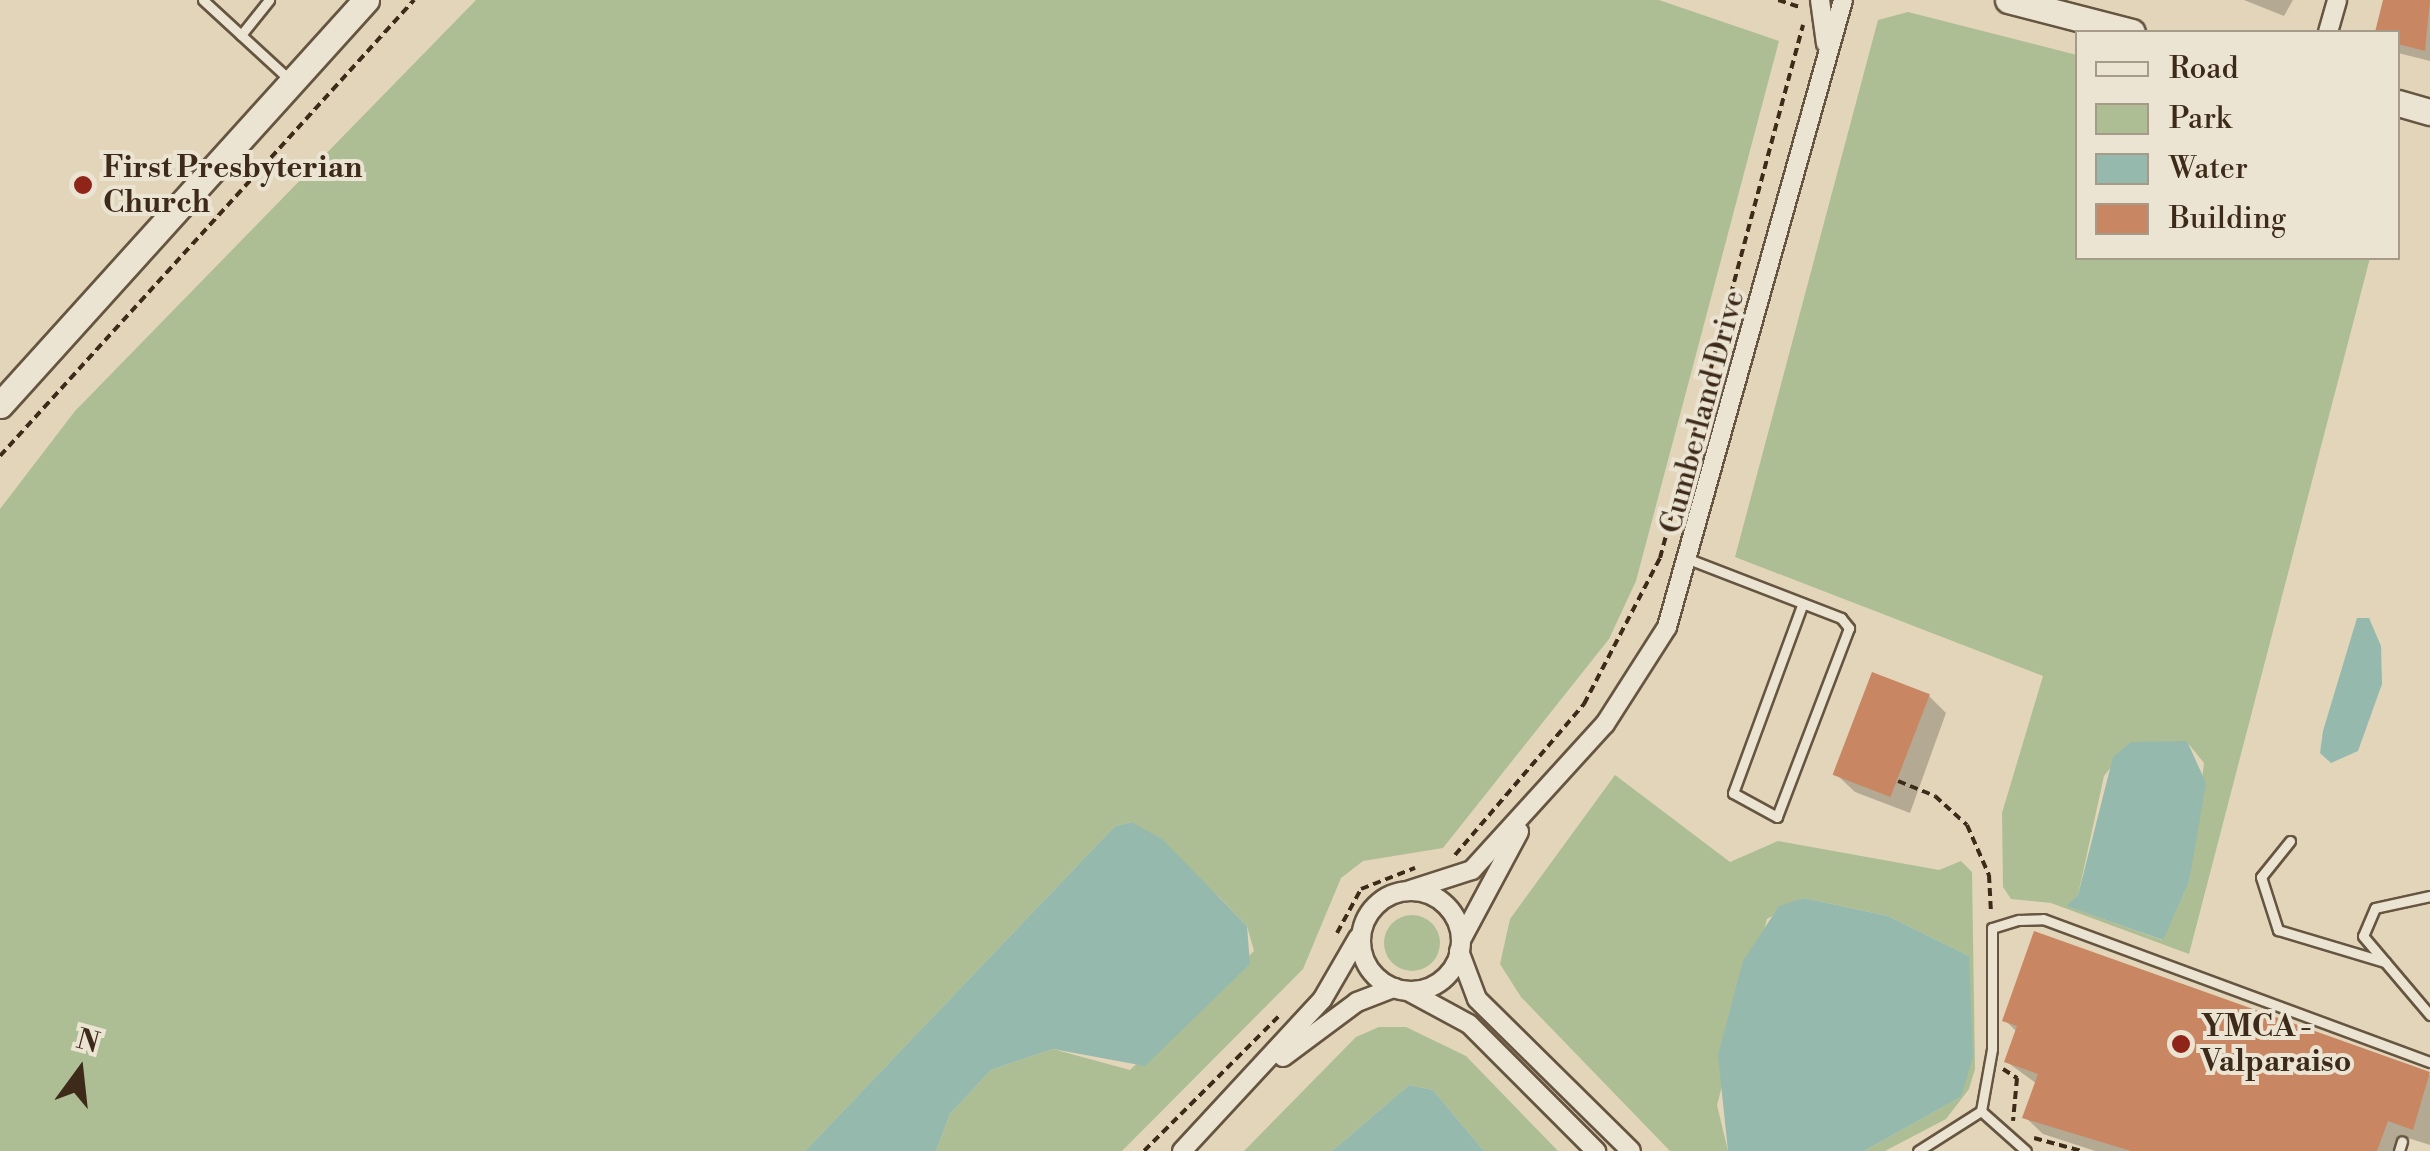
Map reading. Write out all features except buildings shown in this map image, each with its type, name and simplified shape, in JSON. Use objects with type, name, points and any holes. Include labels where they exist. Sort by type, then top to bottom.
[{"type":"street","points":[[0,404],[366,0]]},
{"type":"street","name":"Cumberland Drive","points":[[1410,890],[1472,870],[1538,802],[1636,676],[1691,560],[1843,0]]},
{"type":"street","points":[[2008,0],[2124,30]]},
{"type":"street","points":[[2329,30],[2338,0]]},
{"type":"street","points":[[1814,5],[1827,59]]},
{"type":"street","points":[[2400,104],[2430,112]]},
{"type":"street","name":"Cumberland Drive","points":[[1460,945],[1538,802]]},
{"type":"street","points":[[1182,1151],[1247,1086],[1322,1000],[1380,901],[1410,890],[1444,901],[1477,1000],[1631,1151]]},
{"type":"street","points":[[1362,928],[1364,960],[1401,990],[1469,1024],[1596,1151]]},
{"type":"street","points":[[1247,1086],[1357,1002],[1444,978],[1460,945]]},
{"type":"lane","points":[[203,0],[291,80]]},
{"type":"lane","points":[[242,35],[269,0]]},
{"type":"lane","points":[[1691,560],[1803,603],[1849,628],[1778,817],[1733,793],[1803,603]]},
{"type":"lane","points":[[2290,842],[2261,877],[2278,930],[2385,962]]},
{"type":"lane","points":[[2430,896],[2390,901],[2365,921],[2363,936],[2430,1015]]},
{"type":"lane","points":[[1918,1151],[1980,1111],[1992,1049],[1992,928],[2043,919],[2430,1062]]},
{"type":"lane","points":[[1980,1111],[2027,1145]]},
{"type":"path","points":[[0,456],[414,0]]},
{"type":"path","points":[[1778,0],[1814,5]]},
{"type":"path","points":[[1809,0],[1814,5]]},
{"type":"path","points":[[1444,865],[1584,704],[1660,558],[1814,5]]},
{"type":"path","points":[[1898,781],[1967,825],[1989,875],[1992,928]]},
{"type":"path","points":[[1335,942],[1345,909],[1371,881],[1432,867]]},
{"type":"path","points":[[1144,1151],[1282,1013]]},
{"type":"path","points":[[2003,1051],[1997,1066],[2018,1078],[2011,1128]]},
{"type":"path","points":[[2027,1145],[2082,1151]]},
{"type":"green space","points":[[476,0],[1659,0],[1779,41],[1636,581],[1609,639],[1443,848],[1363,861],[1341,878],[1303,969],[1122,1151],[936,1151],[950,1114],[991,1070],[1053,1049],[1130,1070],[1254,951],[1247,926],[1131,822],[1114,827],[805,1151],[0,1151],[0,509],[75,411]]},
{"type":"green space","points":[[1908,12],[2075,54],[2075,260],[2369,260],[2189,954],[2051,903],[2011,899],[2003,887],[2002,813],[2043,676],[1735,557],[1878,20]],"holes":[[[2131,742],[2187,742],[2204,763],[2189,882],[2162,940],[2067,906],[2078,895],[2104,776]]]},
{"type":"green space","points":[[1615,775],[1730,862],[1778,841],[1939,870],[1961,861],[1972,872],[1975,1069],[1969,1089],[1946,1119],[1885,1151],[1864,1151],[1961,1097],[1969,956],[1888,916],[1804,898],[1767,919],[1717,1105],[1728,1151],[1670,1151],[1521,997],[1500,964],[1510,919]]},
{"type":"green space","points":[[1412,915],[1431,924],[1440,943],[1431,962],[1412,971],[1393,962],[1384,943],[1393,924]]},
{"type":"green space","points":[[1379,1027],[1406,1027],[1466,1056],[1558,1151],[1484,1151],[1433,1090],[1409,1085],[1332,1151],[1244,1151],[1356,1037]]},
{"type":"water","points":[[2357,618],[2369,618],[2381,646],[2382,684],[2358,751],[2331,763],[2320,753],[2323,731]]},
{"type":"water","points":[[2187,741],[2206,783],[2189,882],[2163,940],[2066,906],[2078,895],[2113,757],[2131,742]]},
{"type":"water","points":[[1131,822],[1162,839],[1247,926],[1250,964],[1145,1066],[1053,1049],[991,1070],[950,1114],[936,1151],[805,1151],[1114,827]]},
{"type":"water","points":[[1804,898],[1888,916],[1969,956],[1973,1057],[1961,1097],[1864,1151],[1728,1151],[1718,1055],[1743,961],[1779,906]]},
{"type":"water","points":[[1409,1085],[1433,1090],[1484,1151],[1332,1151]]},
{"type":"place","name":"First Presbyterian Church","points":[[83,185]]},
{"type":"place","name":"YMCA - Valparaiso","points":[[2181,1044]]}]
